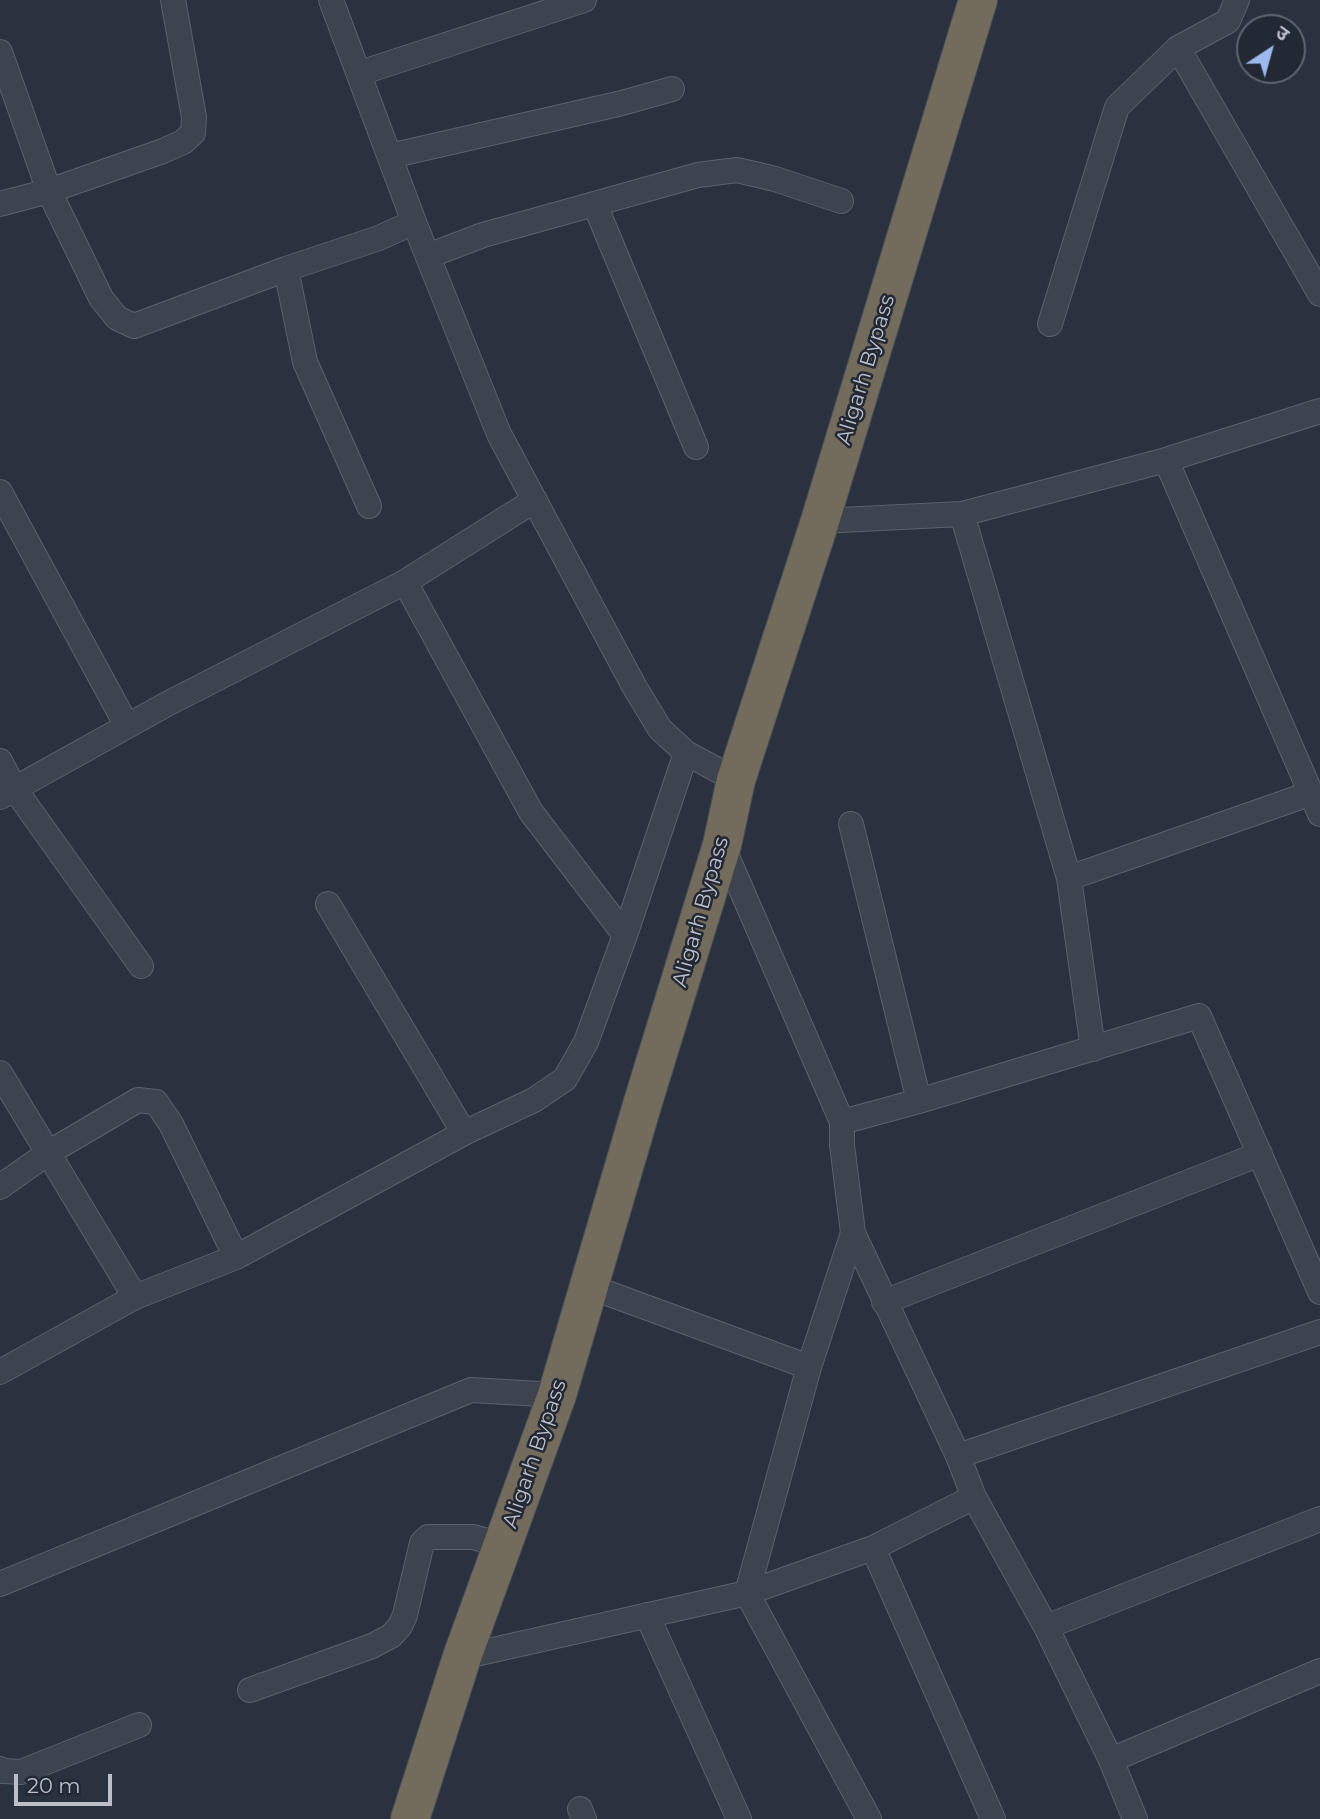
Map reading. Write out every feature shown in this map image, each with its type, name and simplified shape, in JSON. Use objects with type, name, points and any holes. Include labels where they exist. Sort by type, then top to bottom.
[{"type":"highway","name":"Aligarh Bypass","points":[[410,1819],[462,1657],[488,1541],[556,1395],[722,845],[729,776],[820,521],[978,0]]},
{"type":"street","points":[[0,204],[49,191],[163,151],[193,134],[194,117],[173,0]]},
{"type":"street","points":[[331,0],[414,222],[499,434],[634,686],[660,729],[691,756],[729,776]]},
{"type":"street","points":[[360,73],[584,0]]},
{"type":"street","points":[[1050,324],[1117,107],[1178,48],[1228,22],[1237,0]]},
{"type":"street","points":[[1178,48],[1320,294]]},
{"type":"street","points":[[0,52],[49,191],[101,298],[117,318],[134,326],[286,269],[379,238],[414,222]]},
{"type":"street","points":[[390,156],[672,89]]},
{"type":"street","points":[[428,256],[483,236],[698,175],[737,170],[775,179],[841,201]]},
{"type":"street","points":[[595,205],[696,447]]},
{"type":"street","points":[[286,269],[305,362],[369,506]]},
{"type":"street","points":[[820,521],[962,514],[1166,460],[1320,411]]},
{"type":"street","points":[[1069,878],[1315,804],[1166,460]]},
{"type":"street","points":[[0,492],[127,726]]},
{"type":"street","points":[[7,792],[127,726],[405,582],[534,500]]},
{"type":"street","points":[[962,514],[1069,878],[1093,1048]]},
{"type":"street","points":[[405,582],[531,812],[625,935]]},
{"type":"street","points":[[0,1371],[135,1297],[236,1257],[464,1133],[534,1100],[565,1079],[586,1042],[691,756]]},
{"type":"street","points":[[0,761],[7,792],[141,966]]},
{"type":"street","points":[[851,824],[919,1101]]},
{"type":"street","points":[[722,845],[842,1122],[842,1145],[853,1233],[958,1456],[974,1497],[1046,1627],[1111,1760],[1135,1819]]},
{"type":"street","points":[[328,904],[464,1133]]},
{"type":"street","points":[[842,1122],[1199,1016],[1320,1292]]},
{"type":"street","points":[[0,1073],[135,1297]]},
{"type":"street","points":[[0,1187],[48,1153],[138,1100],[156,1102],[171,1124],[236,1257]]},
{"type":"street","points":[[884,1302],[1260,1154]]},
{"type":"street","points":[[853,1233],[809,1367],[747,1593],[869,1819]]},
{"type":"street","points":[[588,1286],[809,1367]]},
{"type":"street","points":[[958,1456],[1320,1332]]},
{"type":"street","points":[[0,1584],[471,1390],[556,1395]]},
{"type":"street","points":[[462,1657],[747,1593],[873,1548],[974,1497]]},
{"type":"street","points":[[1046,1627],[1320,1519]]},
{"type":"street","points":[[250,1690],[372,1646],[391,1636],[405,1615],[422,1543],[428,1537],[488,1541]]},
{"type":"street","points":[[873,1548],[993,1819]]},
{"type":"street","points":[[647,1615],[739,1819]]},
{"type":"street","points":[[1111,1760],[1320,1671]]},
{"type":"street","points":[[0,1769],[21,1772],[139,1725]]}]
